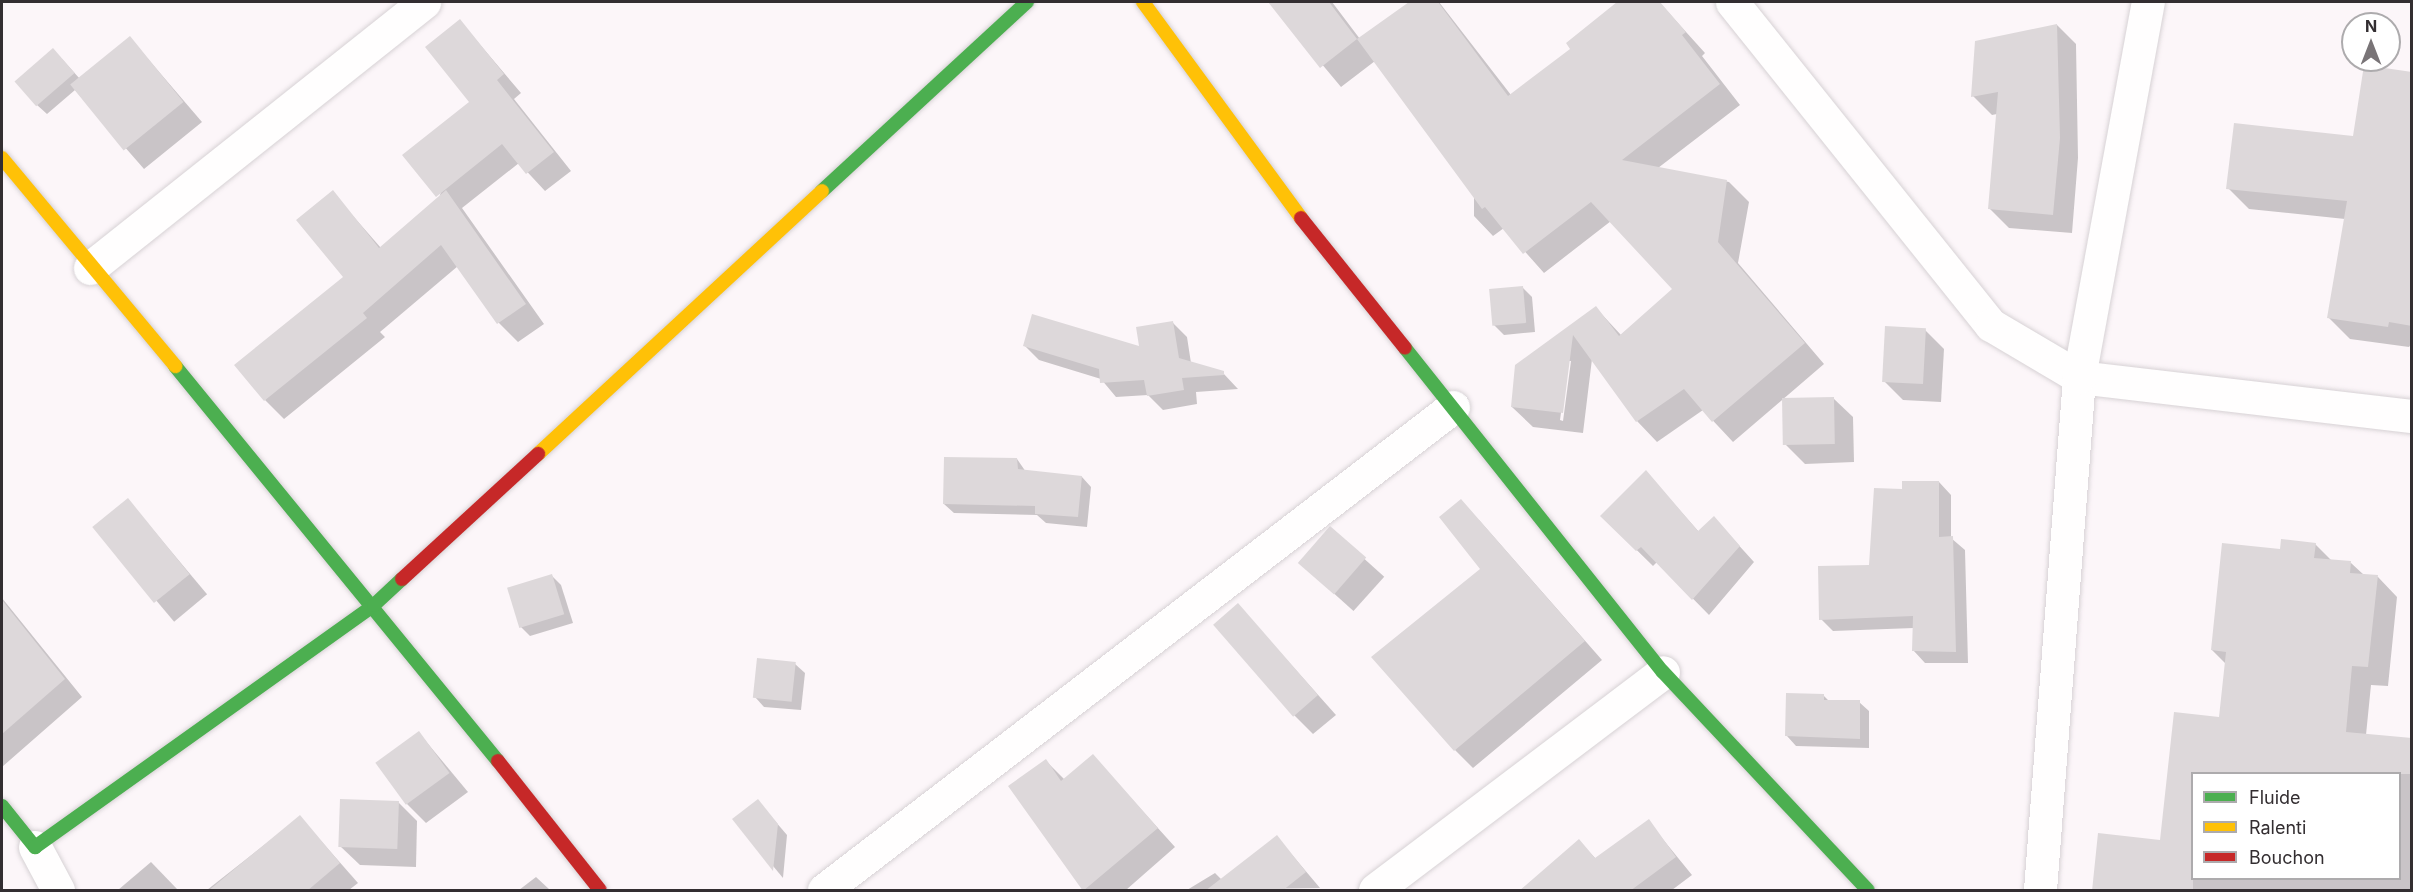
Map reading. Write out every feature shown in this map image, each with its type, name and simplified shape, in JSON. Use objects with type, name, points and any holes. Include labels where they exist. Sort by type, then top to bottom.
[{"type":"street","points":[[90,268],[424,2]]},
{"type":"street","points":[[35,847],[374,605],[1027,2]]},
{"type":"street","points":[[1143,2],[1336,266],[1453,407],[1663,672],[1868,891]]},
{"type":"street","points":[[1732,2],[1991,325],[2079,377],[2412,416]]},
{"type":"street","points":[[2040,891],[2079,377],[2148,2]]},
{"type":"street","points":[[2,158],[90,268],[374,605],[600,891]]},
{"type":"street","points":[[824,891],[1453,407]]},
{"type":"street","points":[[1375,891],[1663,672]]},
{"type":"street","points":[[2,806],[35,847],[58,891]]},
{"type":"building","points":[[1268,2],[1329,2],[1357,39],[1320,68]]},
{"type":"building","points":[[1409,2],[1438,2],[1508,96],[1570,49],[1566,43],[1617,2],[1660,2],[1686,32],[1682,35],[1720,84],[1622,160],[1727,180],[1718,242],[1805,343],[1712,422],[1684,389],[1636,422],[1573,335],[1563,413],[1511,407],[1515,365],[1596,306],[1619,336],[1672,289],[1591,202],[1523,254],[1485,207],[1482,209],[1357,39]]},
{"type":"building","points":[[460,19],[504,74],[497,80],[554,152],[526,174],[502,144],[436,197],[402,155],[469,102],[425,47]]},
{"type":"building","points":[[2057,24],[2060,138],[2053,215],[1988,209],[1998,92],[1971,97],[1975,41]]},
{"type":"building","points":[[130,36],[183,102],[124,151],[70,84]]},
{"type":"building","points":[[53,48],[75,73],[36,106],[15,81]]},
{"type":"building","points":[[2363,72],[2412,72],[2412,326],[2389,322],[2388,327],[2327,318],[2347,201],[2226,189],[2234,123],[2353,136]]},
{"type":"building","points":[[333,190],[379,248],[446,190],[526,304],[497,324],[441,245],[363,313],[367,318],[264,401],[234,365],[343,277],[296,220]]},
{"type":"building","points":[[1523,286],[1526,323],[1492,326],[1489,289]]},
{"type":"building","points":[[1032,314],[1139,346],[1136,327],[1173,321],[1179,358],[1224,371],[1224,375],[1182,378],[1184,390],[1147,396],[1144,380],[1100,383],[1099,369],[1023,346]]},
{"type":"building","points":[[1885,326],[1926,328],[1923,384],[1882,382]]},
{"type":"building","points":[[1834,397],[1835,444],[1783,445],[1782,398]]},
{"type":"building","points":[[944,457],[1017,458],[1018,469],[1082,476],[1078,517],[1035,514],[1035,506],[943,504]]},
{"type":"building","points":[[1646,470],[1698,531],[1714,516],[1740,546],[1692,600],[1641,547],[1636,551],[1600,516]]},
{"type":"building","points":[[1902,481],[1939,481],[1939,537],[1953,536],[1956,652],[1912,651],[1913,616],[1819,620],[1818,566],[1869,565],[1874,488],[1902,489]]},
{"type":"building","points":[[128,498],[190,574],[154,603],[92,527]]},
{"type":"building","points":[[1461,499],[1585,641],[1454,751],[1371,657],[1480,569],[1439,517]]},
{"type":"building","points":[[1330,526],[1366,557],[1334,594],[1298,563]]},
{"type":"building","points":[[2281,539],[2316,543],[2314,558],[2351,561],[2350,573],[2378,575],[2368,667],[2352,666],[2346,732],[2412,738],[2412,774],[2401,774],[2401,772],[2191,772],[2191,880],[2193,880],[2193,891],[2092,891],[2098,833],[2160,840],[2174,712],[2219,717],[2226,652],[2211,650],[2222,543],[2280,549]]},
{"type":"building","points":[[552,574],[564,614],[519,628],[507,588]]},
{"type":"building","points":[[2,600],[65,679],[2,734]]},
{"type":"building","points":[[1238,603],[1318,695],[1293,717],[1213,625]]},
{"type":"building","points":[[757,658],[796,662],[792,702],[753,698]]},
{"type":"building","points":[[1786,693],[1824,694],[1824,700],[1860,700],[1860,739],[1785,736]]},
{"type":"building","points":[[419,731],[450,773],[406,805],[375,763]]},
{"type":"building","points":[[1093,754],[1158,828],[1083,891],[1008,786],[1046,759],[1061,781]]},
{"type":"building","points":[[340,799],[399,801],[397,849],[338,847]]},
{"type":"building","points":[[758,799],[778,824],[773,871],[732,819]]},
{"type":"building","points":[[300,815],[340,863],[307,891],[208,891]]},
{"type":"building","points":[[1649,819],[1676,857],[1630,891],[1519,891],[1579,839],[1595,858]]},
{"type":"building","points":[[1277,835],[1306,872],[1282,891],[1205,891]]},
{"type":"traffic: fast","points":[[822,191],[1027,2]]},
{"type":"traffic: fast","points":[[1405,348],[1663,672],[1868,890]]},
{"type":"traffic: fast","points":[[175,366],[498,761]]},
{"type":"traffic: fast","points":[[2,806],[35,847],[374,605],[402,579]]},
{"type":"traffic: slow","points":[[1143,2],[1301,218]]},
{"type":"traffic: slow","points":[[2,158],[175,366]]},
{"type":"traffic: slow","points":[[538,454],[822,191]]},
{"type":"traffic: jam","points":[[1301,218],[1405,348]]},
{"type":"traffic: jam","points":[[402,579],[538,454]]},
{"type":"traffic: jam","points":[[498,761],[600,890]]}]
